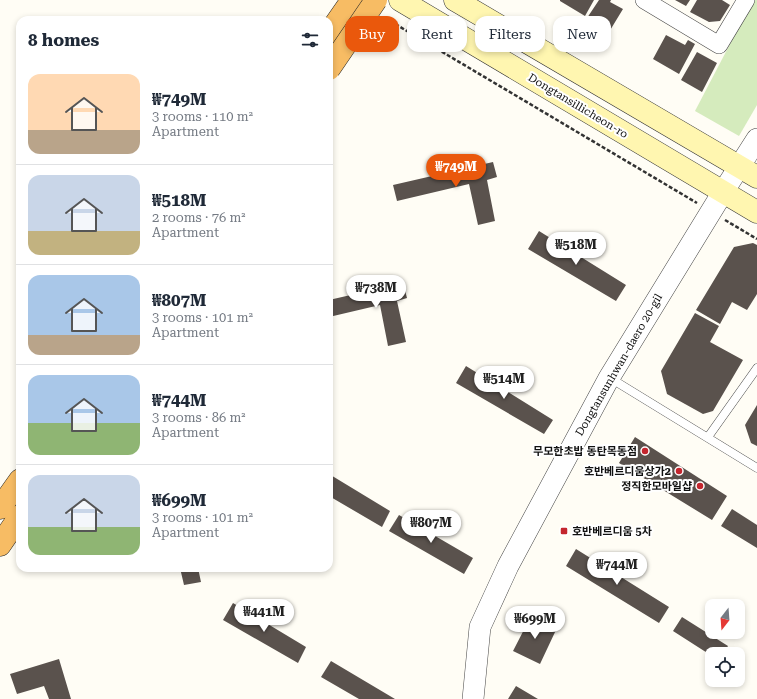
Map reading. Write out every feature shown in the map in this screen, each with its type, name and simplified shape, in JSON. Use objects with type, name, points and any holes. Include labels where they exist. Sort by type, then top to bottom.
[{"type":"highway","points":[[333,28],[352,0]]},
{"type":"highway","points":[[333,64],[380,8]]},
{"type":"highway","points":[[0,508],[16,486]]},
{"type":"highway","points":[[0,545],[16,522]]},
{"type":"main road","name":"Dongtansillicheon-ro","points":[[400,0],[757,212]]},
{"type":"main road","points":[[455,0],[748,172]]},
{"type":"street","points":[[644,0],[719,45],[746,0]]},
{"type":"street","name":"Dongtansunhwan-daero 20-gil","points":[[474,699],[480,627],[508,566],[609,378],[723,192],[748,172],[757,139]]},
{"type":"lane","points":[[708,437],[757,368]]},
{"type":"lane","points":[[609,378],[757,468]]},
{"type":"path","points":[[380,8],[711,212],[757,238]]},
{"type":"green space","points":[[753,0],[757,0],[757,105],[739,136],[695,111]]},
{"type":"building","points":[[560,0],[594,0],[585,16]]},
{"type":"building","points":[[599,0],[611,0],[610,2],[623,9],[611,29],[611,16],[588,16]]},
{"type":"building","points":[[675,0],[690,0],[686,6]]},
{"type":"building","points":[[697,0],[722,0],[730,5],[720,21],[709,22],[690,12]]},
{"type":"building","points":[[666,35],[685,45],[688,40],[695,44],[679,74],[653,59]]},
{"type":"building","points":[[697,52],[717,63],[702,92],[681,80]]},
{"type":"building","points":[[493,162],[497,177],[487,180],[495,221],[478,225],[469,184],[397,201],[393,185]]},
{"type":"building","points":[[539,231],[626,285],[616,301],[528,249]]},
{"type":"building","points":[[753,243],[757,245],[757,294],[747,310],[732,302],[720,324],[696,310],[734,247]]},
{"type":"building","points":[[403,283],[407,298],[397,301],[406,342],[388,346],[380,305],[333,316],[333,299]]},
{"type":"building","points":[[695,313],[719,326],[710,342],[743,360],[713,411],[703,414],[667,394],[661,371]]},
{"type":"building","points":[[466,366],[553,420],[544,434],[456,383]]},
{"type":"building","points":[[757,405],[757,446],[751,443],[745,425]]},
{"type":"building","points":[[635,437],[727,496],[712,520],[619,463]]},
{"type":"building","points":[[333,476],[390,511],[382,527],[333,498]]},
{"type":"building","points":[[732,509],[757,525],[757,548],[721,526]]},
{"type":"building","points":[[399,515],[473,558],[464,574],[389,531]]},
{"type":"building","points":[[576,549],[669,607],[659,623],[566,566]]},
{"type":"building","points":[[181,572],[199,572],[201,582],[184,585]]},
{"type":"building","points":[[233,603],[306,647],[298,663],[223,620]]},
{"type":"building","points":[[531,616],[556,630],[540,664],[513,651]]},
{"type":"building","points":[[682,617],[705,632],[705,639],[717,639],[728,646],[705,647],[705,652],[673,631]]},
{"type":"building","points":[[59,659],[71,699],[49,699],[44,686],[17,694],[10,674]]},
{"type":"building","points":[[331,661],[395,699],[359,699],[321,677]]},
{"type":"building","points":[[516,686],[538,699],[508,699]]},
{"type":"place","name":"무모한초밥 동탄목동점","points":[[645,451]]},
{"type":"place","name":"호반베르디움상가2","points":[[679,471]]},
{"type":"place","name":"정직한모바일샵","points":[[700,486]]},
{"type":"place","name":"호반베르디움 5차","points":[[564,531]]}]
